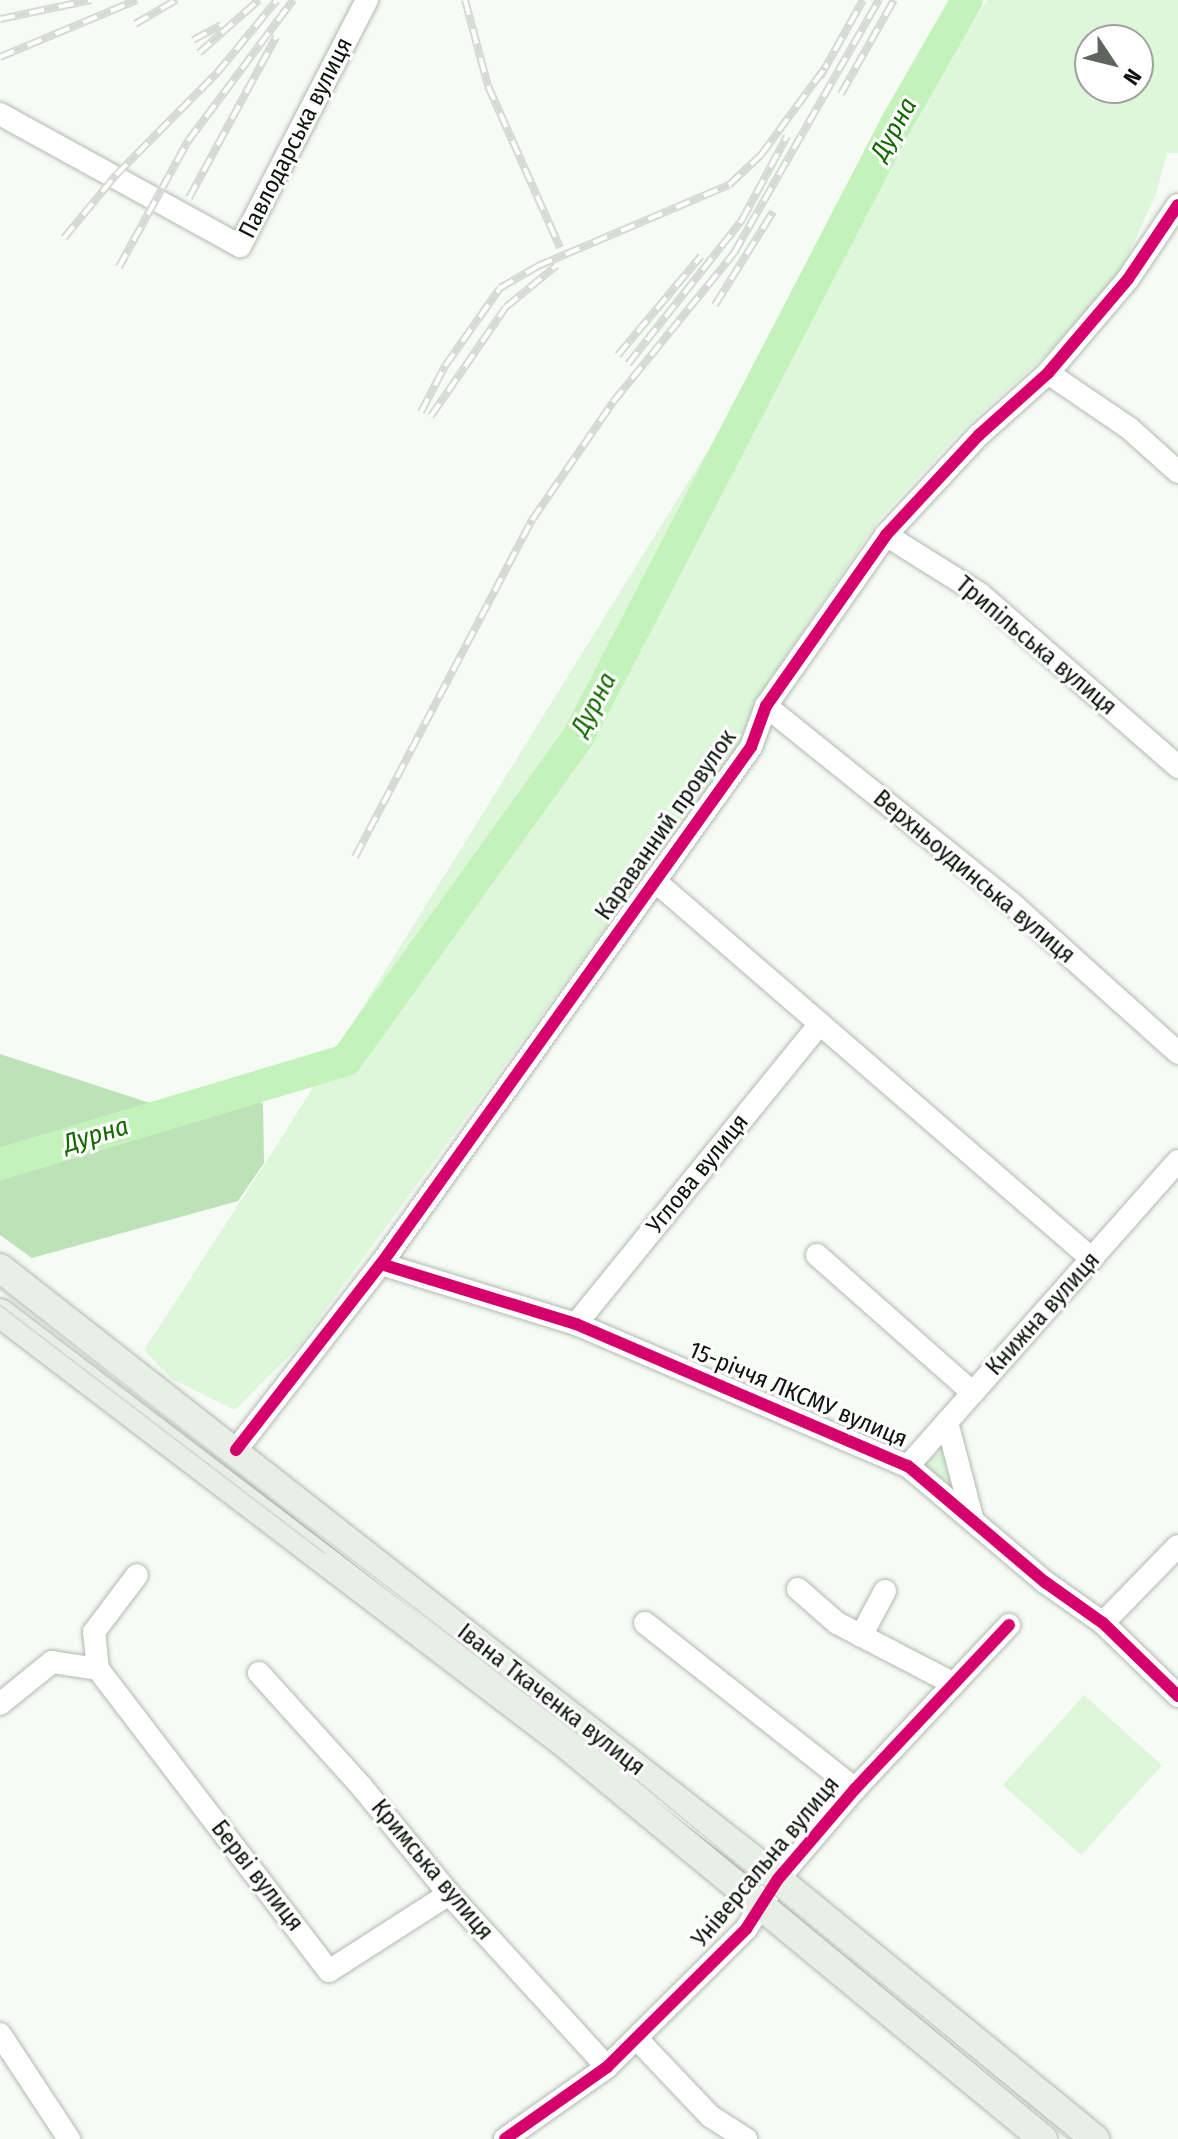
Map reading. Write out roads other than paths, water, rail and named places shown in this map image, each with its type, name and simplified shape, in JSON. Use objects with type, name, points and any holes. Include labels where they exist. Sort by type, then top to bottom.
[{"type":"main road","name":"Івана Ткаченка вулиця","points":[[0,1268],[236,1450],[778,1879],[1095,2139]]},
{"type":"main road","name":"Івана Ткаченка вулиця","points":[[0,1313],[563,1742],[1043,2139]]},
{"type":"street","name":"Павлодарська вулиця","points":[[0,114],[240,246],[367,0]]},
{"type":"street","name":"Караванний провулок","points":[[236,1450],[381,1264],[751,747],[766,706],[886,535],[979,435],[1048,373],[1128,279],[1178,205]]},
{"type":"street","points":[[1048,373],[1129,428],[1178,472]]},
{"type":"street","name":"Трипільська вулиця","points":[[886,535],[980,594],[1178,767]]},
{"type":"street","name":"Верхньоудинська вулиця","points":[[766,706],[1010,902],[1178,1053]]},
{"type":"street","points":[[655,881],[1092,1259]]},
{"type":"street","name":"Углова вулиця","points":[[576,1324],[820,1024]]},
{"type":"street","name":"Книжна вулиця","points":[[908,1466],[1178,1161]]},
{"type":"street","points":[[817,1255],[973,1393]]},
{"type":"street","name":"15-річчя ЛКСМУ вулиця","points":[[381,1264],[576,1324],[908,1466],[1103,1623],[1178,1696]]},
{"type":"street","points":[[947,1422],[973,1521]]},
{"type":"street","points":[[1103,1623],[1178,1546]]},
{"type":"street","points":[[0,1704],[52,1662],[98,1669],[94,1632],[137,1575]]},
{"type":"street","points":[[798,1589],[816,1609],[954,1684]]},
{"type":"street","points":[[861,1636],[885,1591]]},
{"type":"street","points":[[645,1623],[855,1789]]},
{"type":"street","name":"Універсальна вулиця","points":[[505,2139],[607,2067],[746,1929],[778,1879],[855,1789],[1009,1625]]},
{"type":"street","name":"Берві вулиця","points":[[98,1669],[329,1971],[449,1894]]},
{"type":"street","name":"Кримська вулиця","points":[[259,1673],[361,1786],[449,1894],[607,2067]]},
{"type":"street","points":[[637,2039],[710,2116],[746,2139]]},
{"type":"street","points":[[3,2048],[69,2139]]},
{"type":"waterway","name":"Дурна","points":[[0,1164],[346,1060],[577,739],[896,124],[967,0]]},
{"type":"tram line","points":[[0,1289],[621,1767],[1068,2139]]},
{"type":"tram line","points":[[0,1305],[324,1553]]},
{"type":"railway","points":[[0,19],[91,0]]},
{"type":"railway","points":[[0,57],[137,0]]},
{"type":"railway","points":[[135,24],[176,0]]},
{"type":"railway","points":[[199,53],[259,0]]},
{"type":"railway","points":[[64,238],[116,175],[217,73],[277,0]]},
{"type":"railway","points":[[119,267],[188,141],[293,0]]},
{"type":"railway","points":[[465,0],[488,86],[560,248]]},
{"type":"railway","points":[[820,77],[863,0]]},
{"type":"railway","points":[[355,857],[532,520],[613,402],[734,253],[879,0]]},
{"type":"railway","points":[[841,94],[894,0]]},
{"type":"railway","points":[[193,40],[221,25]]},
{"type":"railway","points":[[189,198],[276,37]]},
{"type":"railway","points":[[421,412],[445,366],[500,288],[538,266],[729,185],[761,155],[825,68]]},
{"type":"railway","points":[[628,364],[742,220],[787,136]]},
{"type":"railway","points":[[715,305],[773,212]]},
{"type":"railway","points":[[618,355],[701,256]]},
{"type":"railway","points":[[431,416],[506,307],[556,266]]}]
